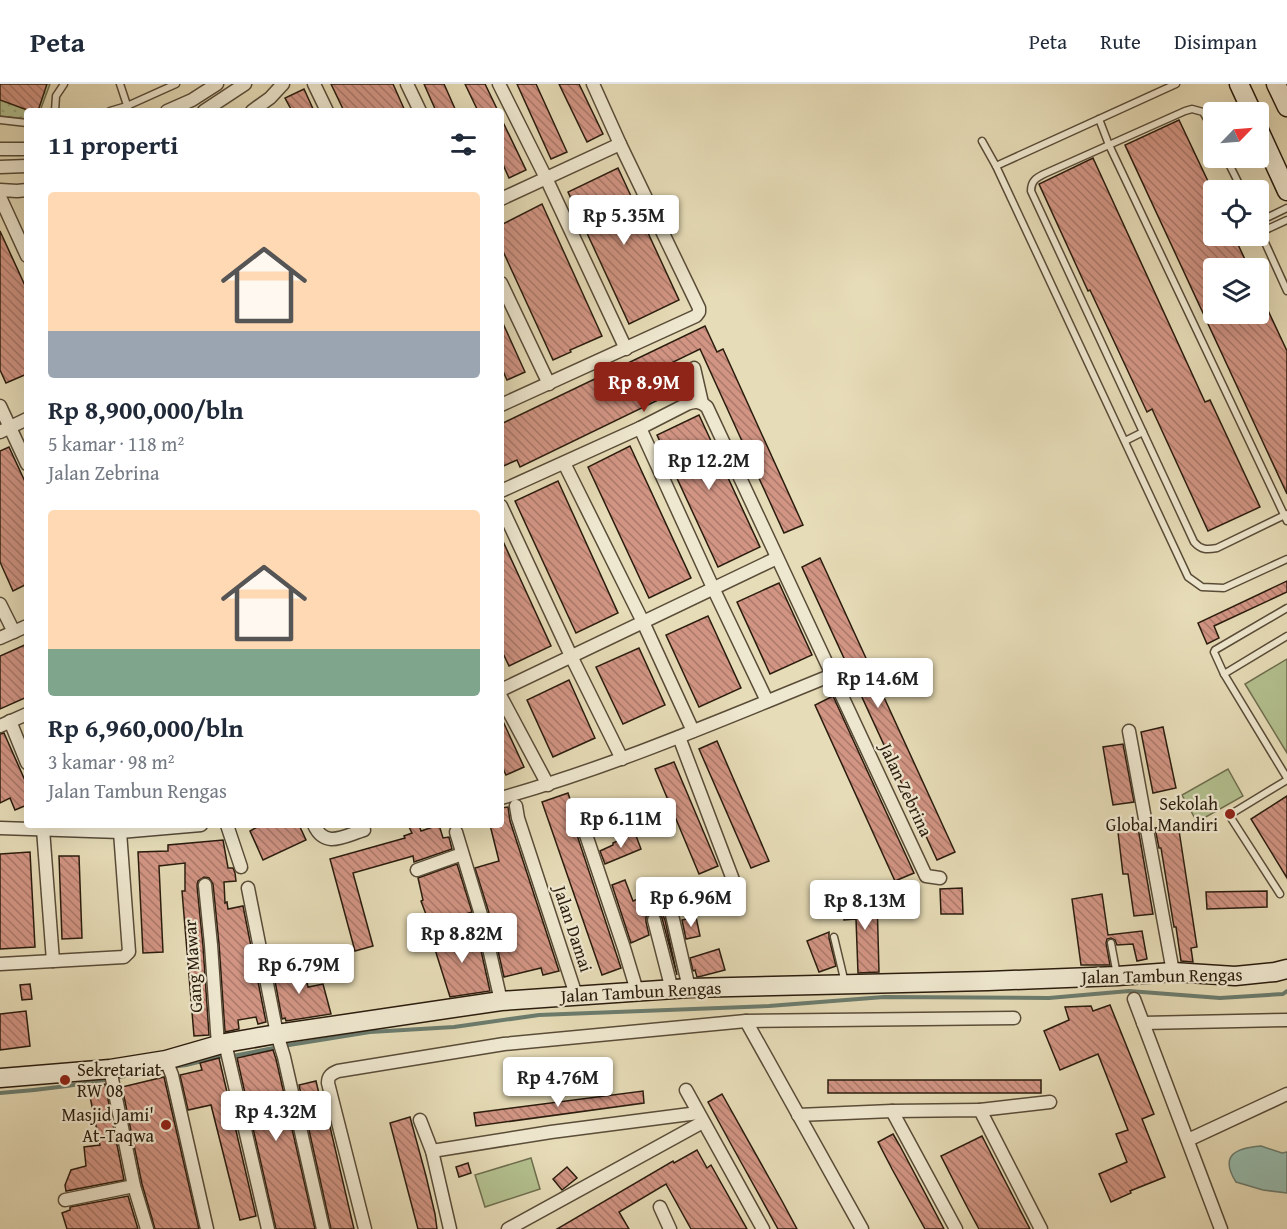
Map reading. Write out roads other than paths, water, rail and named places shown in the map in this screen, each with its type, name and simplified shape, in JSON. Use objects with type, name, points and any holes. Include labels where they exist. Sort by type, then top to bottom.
[{"type":"street","points":[[173,108],[192,100],[217,84]]},
{"type":"street","points":[[209,108],[245,84]]},
{"type":"street","points":[[256,108],[284,84]]},
{"type":"street","points":[[314,84],[326,108]]},
{"type":"street","points":[[407,84],[419,108]]},
{"type":"street","points":[[499,84],[626,349]]},
{"type":"street","points":[[504,404],[626,349],[696,316],[699,312],[593,84]]},
{"type":"street","points":[[1239,84],[1247,102]]},
{"type":"street","points":[[1276,84],[1287,107]]},
{"type":"street","points":[[504,198],[620,144]]},
{"type":"street","points":[[0,149],[24,148]]},
{"type":"street","points":[[1269,152],[1287,191]]},
{"type":"street","points":[[0,167],[24,166]]},
{"type":"street","points":[[0,190],[24,190]]},
{"type":"street","points":[[0,197],[24,249]]},
{"type":"street","points":[[504,289],[549,384]]},
{"type":"street","name":"Jalan Zebrina","points":[[694,368],[702,403],[711,413],[926,876],[940,878]]},
{"type":"street","points":[[504,490],[640,428],[687,404],[694,401],[702,403]]},
{"type":"street","points":[[0,406],[5,430],[24,459]]},
{"type":"street","points":[[5,430],[24,420]]},
{"type":"street","points":[[640,428],[767,701]]},
{"type":"street","points":[[564,463],[643,622],[693,731]]},
{"type":"street","points":[[504,512],[622,759]]},
{"type":"street","points":[[504,689],[777,558]]},
{"type":"street","points":[[0,604],[14,632]]},
{"type":"street","points":[[0,638],[24,627]]},
{"type":"street","points":[[504,797],[548,785],[622,759],[832,675]]},
{"type":"street","points":[[504,703],[548,785]]},
{"type":"street","points":[[24,715],[5,723],[24,758]]},
{"type":"street","points":[[1129,731],[1173,972]]},
{"type":"street","points":[[679,737],[735,885]]},
{"type":"street","name":"Jalan Damai","points":[[516,806],[576,995]]},
{"type":"street","points":[[578,811],[637,992]]},
{"type":"street","points":[[0,828],[120,831],[142,828]]},
{"type":"street","points":[[50,828],[53,961]]},
{"type":"street","points":[[228,828],[241,867]]},
{"type":"street","points":[[315,828],[323,837],[331,840],[364,830]]},
{"type":"street","points":[[0,964],[124,957],[129,952],[120,831]]},
{"type":"street","points":[[456,832],[482,918],[501,1001]]},
{"type":"street","points":[[417,870],[462,854]]},
{"type":"street","name":"Gang Mawar","points":[[205,885],[224,1048],[268,1229]]},
{"type":"street","points":[[248,888],[279,1040],[323,1229]]},
{"type":"street","points":[[672,915],[680,989]]},
{"type":"street","points":[[435,932],[482,918]]},
{"type":"street","points":[[654,920],[680,989]]},
{"type":"street","name":"Jalan Tambun Rengas","points":[[0,1078],[112,1077],[169,1066],[224,1048],[501,1001],[680,989],[988,981],[1173,972],[1235,976],[1287,969]]},
{"type":"street","points":[[1134,999],[1221,1229]]},
{"type":"street","points":[[365,1229],[328,1083],[328,1078],[338,1071],[504,1044],[746,1021],[1014,1018]]},
{"type":"street","points":[[746,1021],[862,1229]]},
{"type":"street","points":[[1143,1023],[1287,1021]]},
{"type":"street","points":[[169,1066],[207,1229]]},
{"type":"street","points":[[112,1077],[134,1186],[147,1229]]},
{"type":"street","points":[[686,1090],[763,1229]]},
{"type":"street","points":[[1188,1140],[1287,1094]]},
{"type":"street","points":[[798,1115],[980,1110],[1050,1102]]},
{"type":"street","points":[[980,1110],[1041,1229]]},
{"type":"street","points":[[892,1111],[956,1229]]},
{"type":"street","points":[[432,1151],[551,1132],[701,1118]]},
{"type":"street","points":[[508,1229],[701,1118]]},
{"type":"street","points":[[420,1120],[432,1151],[450,1229]]},
{"type":"street","points":[[65,1200],[134,1186]]},
{"type":"street","points":[[660,1207],[670,1229]]},
{"type":"lane","points":[[55,108],[56,96],[64,84]]},
{"type":"lane","points":[[120,84],[128,108],[176,84]]},
{"type":"lane","points":[[996,166],[1176,84]]},
{"type":"lane","points":[[1099,119],[1109,145],[1286,517],[1217,548],[1206,550],[1194,542],[1031,191],[1031,184],[1044,174],[1109,145],[1185,111],[1192,109],[1203,112]]},
{"type":"lane","points":[[0,120],[24,123]]},
{"type":"lane","points":[[982,141],[996,166],[1188,577],[1202,587],[1224,588],[1287,559]]},
{"type":"lane","points":[[1269,217],[1287,208]]},
{"type":"lane","points":[[1269,227],[1287,220]]},
{"type":"lane","points":[[1267,246],[1287,291]]},
{"type":"lane","points":[[1125,441],[1143,432]]},
{"type":"lane","points":[[1280,894],[1231,818],[1232,814],[1287,779],[1224,674],[1214,652],[1287,608]]},
{"type":"lane","points":[[1224,674],[1287,636]]},
{"type":"lane","points":[[834,937],[846,984]]},
{"type":"lane","points":[[1111,943],[1117,976]]},
{"type":"waterway","points":[[172,1067],[218,1057],[370,1032],[454,1027],[539,1015],[769,1006],[884,997],[1049,998],[1129,991],[1220,998],[1283,994],[1287,991]]},
{"type":"waterway","points":[[0,1093],[65,1086],[130,1075]]},
{"type":"place","name":"Sekolah Global Mandiri","points":[[1230,814]]},
{"type":"place","name":"Sekretariat RW 08","points":[[65,1080]]},
{"type":"place","name":"Masjid Jami' At-Taqwa","points":[[166,1125]]}]
